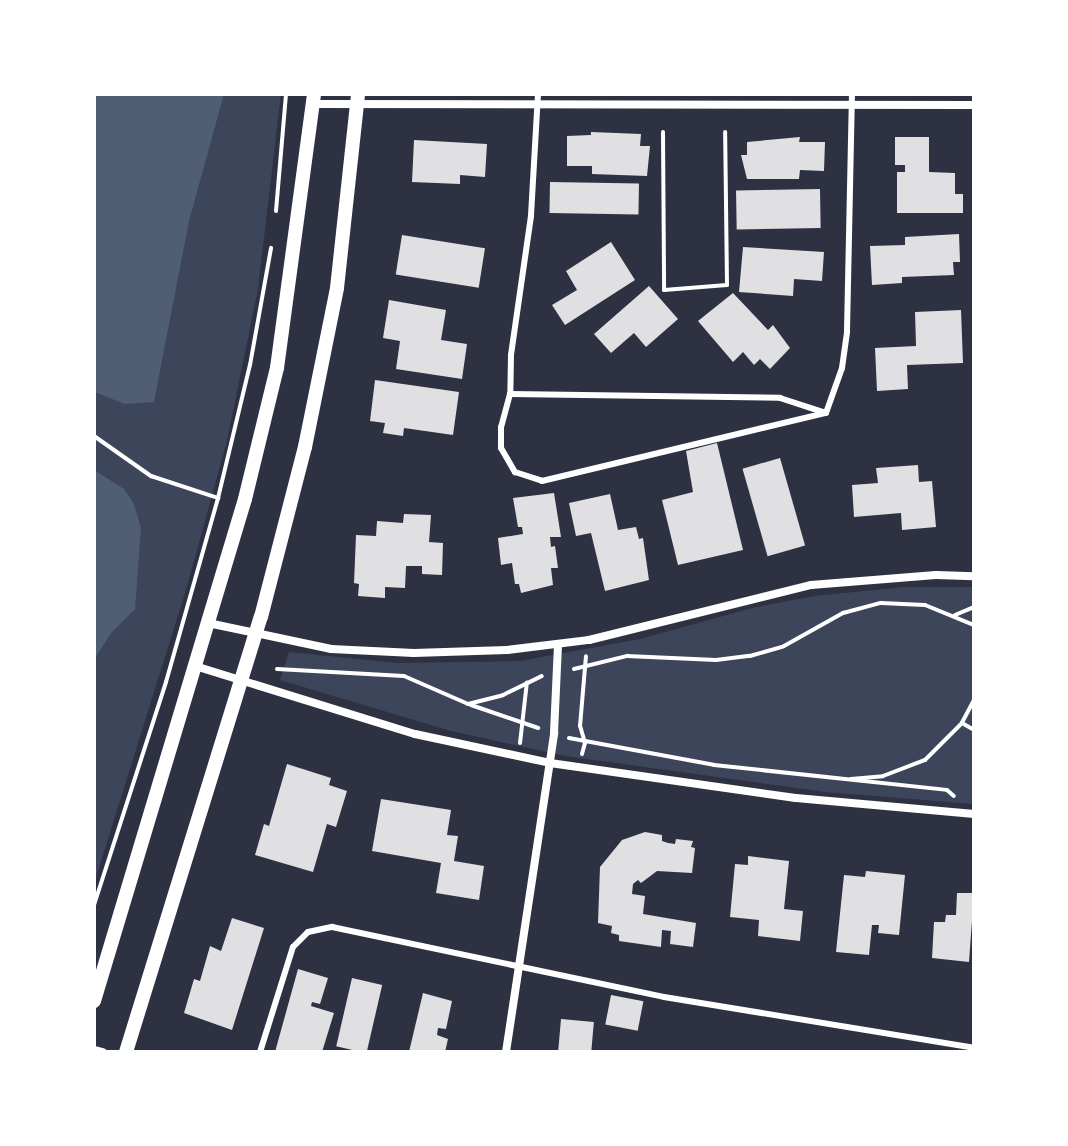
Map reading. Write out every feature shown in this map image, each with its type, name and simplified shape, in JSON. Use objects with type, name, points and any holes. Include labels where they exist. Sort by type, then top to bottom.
[{"type":"street","points":[[94,1001],[245,499],[277,368],[314,99],[852,99],[974,105]]},
{"type":"street","points":[[126,1052],[242,681],[305,447],[327,344],[345,227],[358,99]]},
{"type":"street","points":[[208,623],[331,649],[386,653],[558,646],[811,585],[921,576],[974,576]]},
{"type":"street","points":[[506,1052],[554,733],[558,646]]},
{"type":"street","points":[[195,666],[415,734],[550,763],[796,798],[974,814]]},
{"type":"street","points":[[94,1050],[103,1052]]},
{"type":"lane","points":[[538,99],[531,216],[511,355],[510,394],[501,427],[501,448],[515,472],[542,481],[826,413]]},
{"type":"lane","points":[[826,413],[842,368],[847,331],[852,99]]},
{"type":"lane","points":[[510,394],[780,398],[826,413]]},
{"type":"lane","points":[[260,1052],[293,947],[315,929],[332,927],[775,1018],[974,1048]]},
{"type":"path","points":[[275,226],[286,94]]},
{"type":"path","points":[[663,132],[664,290],[727,285],[725,132]]},
{"type":"path","points":[[94,905],[166,682],[218,498],[250,365],[273,241]]},
{"type":"path","points":[[94,436],[151,476],[218,498]]},
{"type":"path","points":[[468,704],[503,695],[555,672],[627,656],[716,660],[750,656],[784,646],[852,610],[881,603],[911,602],[954,615],[974,625]]},
{"type":"path","points":[[954,615],[974,607]]},
{"type":"path","points":[[579,768],[585,743],[580,726],[589,640]]},
{"type":"path","points":[[277,669],[404,676],[522,724],[585,743],[714,765],[947,790],[956,798],[965,799]]},
{"type":"path","points":[[518,755],[527,682]]},
{"type":"path","points":[[840,779],[883,776],[925,760],[962,723],[974,700]]},
{"type":"path","points":[[962,723],[974,730]]},
{"type":"shaded area","points":[[94,94],[281,94],[258,289],[227,441],[186,590],[94,884]]},
{"type":"shaded area","points":[[94,94],[224,94],[189,221],[154,402],[125,404],[94,392]]},
{"type":"shaded area","points":[[94,470],[124,489],[134,504],[141,528],[135,609],[111,633],[94,660]]},
{"type":"shaded area","points":[[904,587],[974,587],[974,804],[825,792],[565,756],[451,731],[280,680],[289,652],[398,663],[520,661],[640,639],[752,608],[814,596]]},
{"type":"building","points":[[591,132],[641,134],[640,146],[650,146],[647,176],[592,174],[592,166],[567,166],[567,136],[591,135]]},
{"type":"building","points":[[800,137],[799,142],[825,142],[824,171],[800,170],[799,179],[747,179],[741,155],[747,155],[747,142]]},
{"type":"building","points":[[895,137],[929,137],[929,172],[955,173],[955,194],[963,194],[963,213],[897,213],[897,172],[905,172],[905,165],[895,165]]},
{"type":"building","points":[[414,140],[487,144],[485,177],[460,175],[460,184],[412,182]]},
{"type":"building","points":[[550,182],[639,184],[638,215],[549,213]]},
{"type":"building","points":[[820,189],[821,228],[737,229],[736,190]]},
{"type":"building","points":[[959,234],[960,262],[953,262],[954,275],[902,277],[902,283],[872,285],[870,246],[905,245],[905,237]]},
{"type":"building","points":[[402,235],[485,248],[479,288],[396,275]]},
{"type":"building","points":[[611,242],[635,280],[565,325],[552,305],[577,290],[566,271]]},
{"type":"building","points":[[743,247],[824,252],[822,281],[794,279],[793,296],[739,292]]},
{"type":"building","points":[[649,286],[678,319],[646,347],[634,333],[611,353],[594,334]]},
{"type":"building","points":[[733,293],[768,330],[773,325],[790,348],[770,369],[760,359],[754,365],[743,352],[733,362],[698,321]]},
{"type":"building","points":[[389,300],[446,310],[441,340],[467,344],[462,379],[396,369],[400,341],[383,338]]},
{"type":"building","points":[[961,310],[963,363],[907,365],[908,389],[877,391],[875,348],[916,346],[915,312]]},
{"type":"building","points":[[375,380],[459,392],[453,435],[404,428],[403,436],[383,433],[385,423],[370,421]]},
{"type":"building","points":[[717,443],[743,550],[678,565],[662,500],[693,492],[686,451]]},
{"type":"building","points":[[780,458],[805,545],[768,556],[743,469]]},
{"type":"building","points":[[918,465],[919,482],[932,481],[936,527],[902,530],[901,513],[854,517],[852,485],[878,483],[876,468]]},
{"type":"building","points":[[554,493],[561,537],[550,537],[551,547],[555,546],[558,568],[551,568],[553,585],[521,593],[519,584],[515,584],[512,563],[501,565],[498,538],[523,534],[522,527],[518,527],[513,498]]},
{"type":"building","points":[[610,494],[618,530],[636,527],[639,539],[643,538],[649,580],[605,591],[591,533],[576,536],[569,503]]},
{"type":"building","points":[[404,514],[431,515],[429,542],[443,543],[442,575],[422,574],[422,566],[406,566],[405,588],[385,587],[385,598],[358,596],[359,584],[354,583],[356,535],[376,536],[377,521],[403,523]]},
{"type":"building","points":[[287,764],[331,778],[329,785],[347,791],[336,827],[327,824],[313,872],[255,855],[264,824],[269,826]]},
{"type":"building","points":[[381,799],[451,810],[447,835],[458,836],[454,861],[484,866],[479,900],[436,893],[441,863],[372,851]]},
{"type":"building","points":[[645,832],[662,835],[662,841],[668,843],[675,844],[676,839],[693,841],[692,873],[657,871],[641,883],[638,880],[633,884],[632,894],[645,896],[643,914],[696,923],[693,947],[670,944],[671,931],[662,930],[661,947],[619,941],[619,935],[611,933],[612,926],[598,923],[600,867],[622,840]]},
{"type":"building","points":[[748,856],[789,861],[784,909],[803,911],[800,941],[758,936],[759,920],[730,917],[735,864],[748,865]]},
{"type":"building","points":[[866,871],[905,875],[899,935],[878,933],[879,925],[872,925],[869,955],[836,952],[844,875],[865,877]]},
{"type":"building","points":[[957,893],[974,893],[969,962],[932,958],[934,922],[945,922],[946,915],[956,915]]},
{"type":"building","points":[[232,918],[264,928],[232,1030],[184,1013],[194,979],[200,981],[210,946],[221,951]]},
{"type":"building","points":[[298,969],[328,978],[320,1004],[312,1002],[311,1006],[334,1013],[322,1052],[275,1052]]},
{"type":"building","points":[[352,978],[382,985],[367,1052],[336,1046]]},
{"type":"building","points":[[423,993],[452,1001],[446,1029],[438,1028],[437,1035],[448,1039],[445,1052],[409,1052]]},
{"type":"building","points":[[611,995],[643,1001],[638,1031],[605,1024]]},
{"type":"building","points":[[561,1019],[594,1022],[591,1052],[558,1052]]}]
